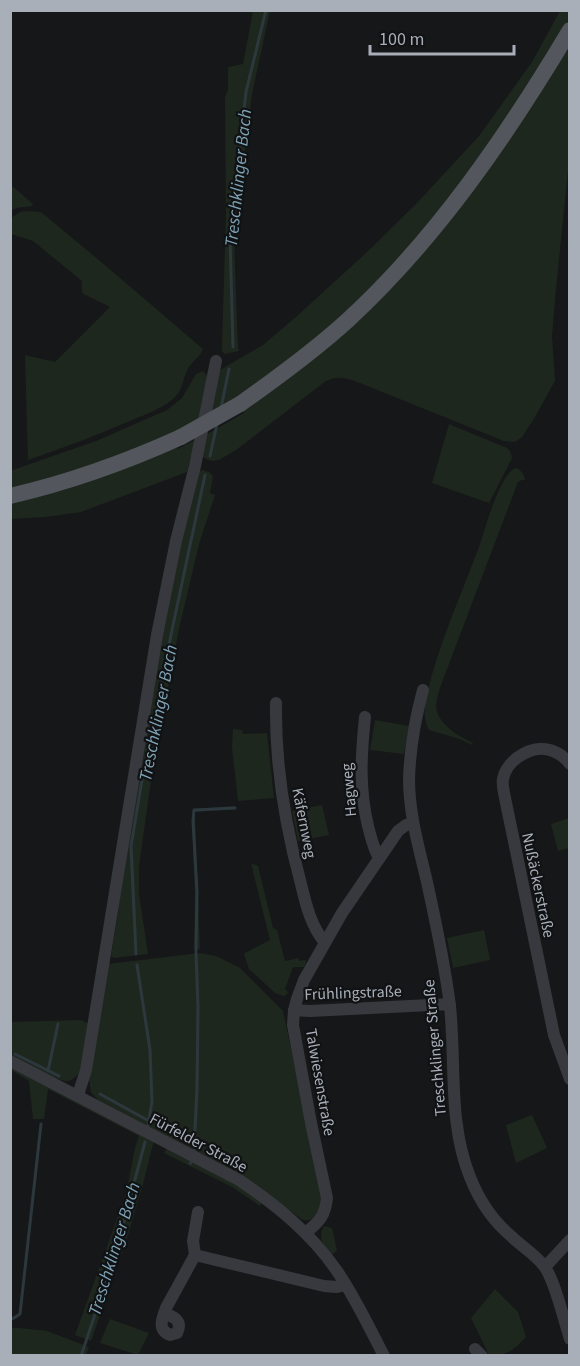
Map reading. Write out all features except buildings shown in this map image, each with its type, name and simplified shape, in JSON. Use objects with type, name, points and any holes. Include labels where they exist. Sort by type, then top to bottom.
[{"type":"main road","points":[[10,496],[92,473],[145,453],[181,436],[240,404],[311,352],[349,320],[399,270],[451,206],[496,147],[570,30]]},
{"type":"street","points":[[78,1095],[86,1071],[158,635],[176,541],[195,466],[216,361]]},
{"type":"street","name":"Treschklinger Straße","points":[[423,690],[415,720],[409,780],[413,823],[431,900],[450,1004],[455,1113],[463,1154],[480,1199],[493,1218],[545,1266],[570,1339]]},
{"type":"street","name":"Käfernweg","points":[[276,703],[275,728],[287,824],[296,867],[313,925],[325,943]]},
{"type":"street","name":"Hagweg","points":[[366,717],[361,759],[361,785],[372,843],[379,858]]},
{"type":"street","name":"Nußäckerstraße","points":[[570,764],[556,752],[548,749],[532,750],[509,766],[502,780],[554,1035],[570,1079]]},
{"type":"street","name":"Talwiesenstraße","points":[[306,1233],[321,1220],[326,1209],[327,1198],[293,1025],[294,1010],[304,980],[342,913],[398,831],[413,823]]},
{"type":"street","name":"Frühlingstraße","points":[[294,1010],[450,1004]]},
{"type":"street","name":"Fürfelder Straße","points":[[10,1061],[239,1180],[267,1199],[306,1233],[336,1269],[384,1356]]},
{"type":"street","points":[[164,1314],[195,1255],[193,1241],[198,1212]]},
{"type":"street","points":[[545,1266],[570,1240]]},
{"type":"street","points":[[195,1255],[324,1286],[346,1285]]},
{"type":"shaded area","points":[[253,11],[270,11],[252,94],[234,240],[239,351],[225,354],[222,351],[222,345],[226,213],[225,97],[228,90],[228,67],[243,64]]},
{"type":"shaded area","points":[[560,11],[569,11],[569,19],[520,100],[448,203],[377,285],[278,372],[210,412],[220,370],[263,345],[297,316],[416,204],[479,136],[532,62]]},
{"type":"shaded area","points":[[569,43],[569,160],[552,336],[555,381],[522,437],[515,442],[504,441],[365,385],[338,378],[322,384],[236,450],[219,460],[213,461],[203,457],[204,436],[244,413],[243,410],[368,310]]},
{"type":"shaded area","points":[[11,185],[33,204],[32,206],[11,211]]},
{"type":"shaded area","points":[[20,212],[41,212],[203,349],[187,370],[179,393],[166,404],[106,431],[28,460],[25,355],[55,362],[110,307],[82,293],[82,281],[33,241],[11,234],[11,218]]},
{"type":"shaded area","points":[[203,371],[208,377],[200,419],[143,449],[11,489],[10,471],[96,441],[167,410],[182,398],[196,374]]},
{"type":"shaded area","points":[[449,424],[510,451],[512,458],[489,503],[432,483]]},
{"type":"shaded area","points":[[195,440],[187,472],[81,512],[11,519],[10,504],[177,447],[178,449]]},
{"type":"shaded area","points":[[515,468],[522,472],[525,480],[518,482],[441,685],[436,705],[437,712],[444,723],[455,733],[473,743],[472,745],[429,730],[425,717],[425,704],[438,656],[493,504],[503,482]]},
{"type":"shaded area","points":[[202,470],[213,476],[210,493],[215,495],[199,544],[179,629],[153,766],[139,866],[139,894],[148,954],[114,958],[111,956],[122,871],[167,604],[196,474]]},
{"type":"shaded area","points":[[375,720],[409,726],[404,754],[370,750]]},
{"type":"shaded area","points":[[233,729],[242,730],[243,734],[267,733],[274,798],[238,801],[232,747]]},
{"type":"shaded area","points":[[322,805],[329,835],[298,841],[292,811]]},
{"type":"shaded area","points":[[235,806],[236,809],[195,812],[200,949],[194,949],[193,809]]},
{"type":"shaded area","points":[[569,818],[569,848],[558,851],[551,824]]},
{"type":"shaded area","points":[[251,863],[258,866],[273,928],[277,930],[285,961],[299,958],[299,961],[305,960],[306,962],[304,967],[293,967],[285,989],[288,992],[284,996],[275,993],[249,969],[244,954],[270,940]]},
{"type":"shaded area","points":[[484,930],[490,960],[453,968],[447,938]]},
{"type":"shaded area","points":[[200,953],[216,956],[240,968],[283,1011],[322,1192],[322,1206],[315,1217],[309,1220],[303,1220],[242,1176],[98,1100],[91,1092],[89,1080],[108,964]]},
{"type":"shaded area","points":[[81,1020],[89,1024],[82,1069],[72,1079],[67,1081],[55,1078],[11,1055],[10,1022]]},
{"type":"shaded area","points":[[10,1065],[154,1140],[128,1235],[91,1341],[75,1335],[126,1194],[139,1136],[48,1089],[44,1119],[33,1119],[29,1081],[11,1070]]},
{"type":"shaded area","points":[[532,1115],[547,1148],[516,1163],[506,1125]]},
{"type":"shaded area","points":[[167,1147],[204,1165],[263,1201],[260,1206],[232,1187],[164,1153]]},
{"type":"shaded area","points":[[324,1226],[332,1228],[337,1251],[331,1255],[321,1238]]},
{"type":"shaded area","points":[[495,1289],[518,1312],[526,1337],[510,1351],[489,1355],[471,1318]]},
{"type":"shaded area","points":[[110,1319],[149,1333],[138,1355],[100,1343]]},
{"type":"shaded area","points":[[11,1328],[47,1331],[89,1347],[86,1355],[11,1355]]},
{"type":"waterway","name":"Treschklinger Bach","points":[[233,347],[230,238],[246,92],[266,10]]},
{"type":"waterway","name":"Treschklinger Bach","points":[[221,408],[229,369]]},
{"type":"waterway","name":"Treschklinger Bach","points":[[210,456],[217,424]]},
{"type":"waterway","name":"Treschklinger Bach","points":[[136,954],[131,846],[142,780],[205,475]]},
{"type":"waterway","points":[[196,951],[197,892],[194,810],[235,808]]},
{"type":"waterway","points":[[194,1150],[198,1007],[196,953]]},
{"type":"waterway","name":"Treschklinger Bach","points":[[137,965],[150,1050],[152,1101],[148,1126]]},
{"type":"waterway","points":[[48,1071],[58,1024]]},
{"type":"waterway","points":[[15,1054],[59,1076]]},
{"type":"waterway","points":[[100,1094],[149,1121]]},
{"type":"waterway","points":[[10,1319],[20,1314],[41,1124]]},
{"type":"waterway","name":"Treschklinger Bach","points":[[81,1356],[114,1258],[145,1142]]}]
